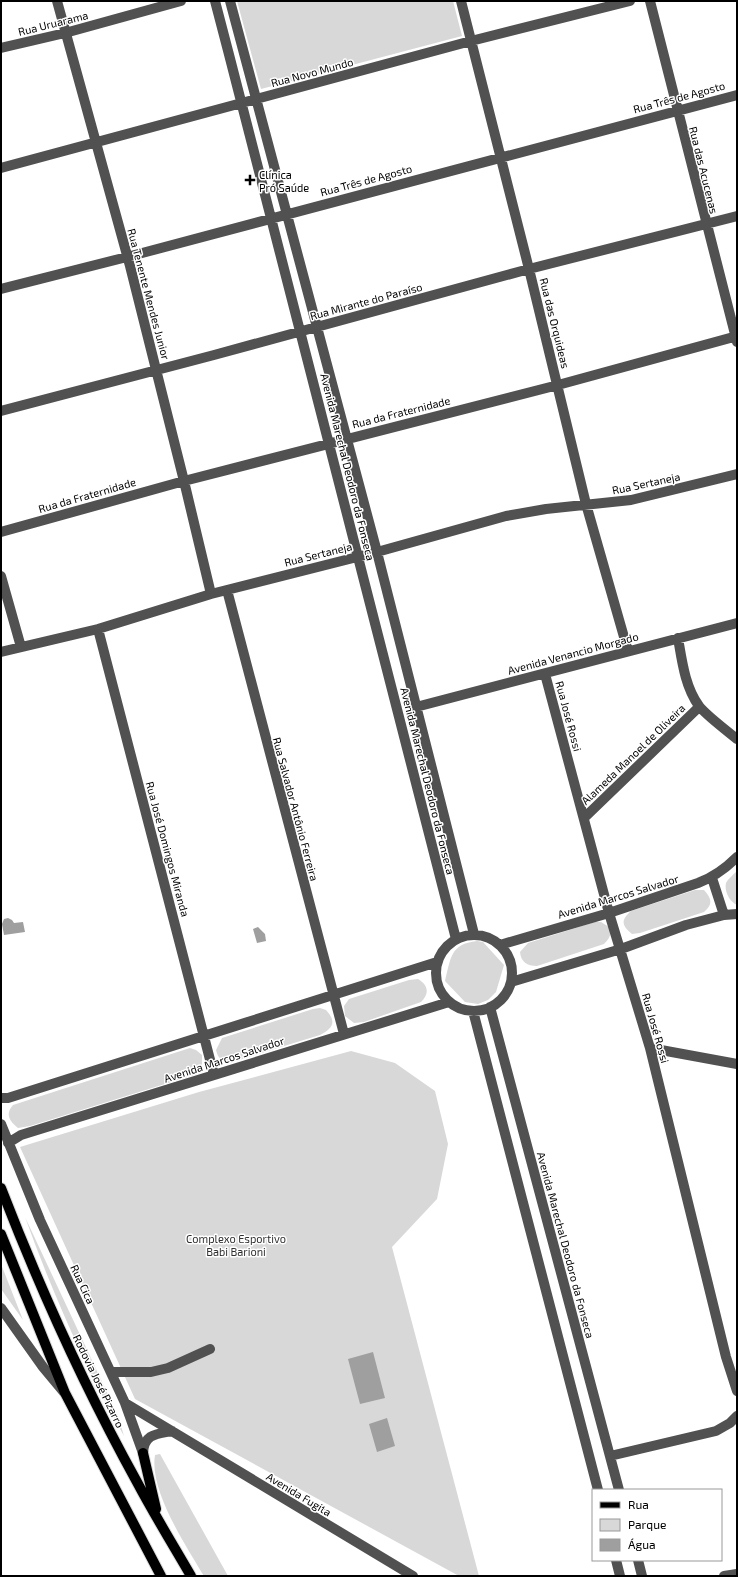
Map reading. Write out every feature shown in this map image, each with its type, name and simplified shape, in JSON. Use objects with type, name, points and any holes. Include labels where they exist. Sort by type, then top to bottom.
[{"type":"main road","name":"Rodovia José Pizarro","points":[[1,1188],[44,1293],[82,1374],[136,1481],[191,1576]]},
{"type":"main road","points":[[1,1234],[65,1393],[161,1576]]},
{"type":"main road","points":[[143,1453],[158,1519]]},
{"type":"street","name":"Rua Tenente Mendes Junior","points":[[57,1],[127,257],[211,594]]},
{"type":"street","name":"Rua Uruarama","points":[[1,48],[65,33],[180,1]]},
{"type":"street","name":"Avenida Marechal Deodoro da Fonseca","points":[[215,1],[272,218],[328,443],[456,939]]},
{"type":"street","name":"Avenida Marechal Deodoro da Fonseca","points":[[230,1],[288,213],[346,439],[377,552],[474,934]]},
{"type":"street","name":"Rua das Orquideas","points":[[461,1],[558,385],[586,504],[628,651]]},
{"type":"street","name":"Rua Novo Mundo","points":[[1,168],[471,41],[630,1]]},
{"type":"street","name":"Rua das Acucenas","points":[[650,1],[705,224],[736,339]]},
{"type":"street","name":"Rua Três de Agosto","points":[[1,289],[737,95]]},
{"type":"street","name":"Rua Mirante do Paraíso","points":[[1,411],[529,269],[737,216]]},
{"type":"street","name":"Rua da Fraternidade","points":[[1,532],[328,443],[736,339]]},
{"type":"street","name":"Rua Sertaneja","points":[[1,652],[98,629],[211,594],[377,552],[506,516],[546,509],[630,500],[737,474]]},
{"type":"street","points":[[1,576],[21,647]]},
{"type":"street","name":"Rua Salvador Antônio Ferreira","points":[[227,590],[344,1034]]},
{"type":"street","name":"Avenida Venancio Morgado","points":[[416,707],[737,622]]},
{"type":"street","name":"Rua José Domingos Miranda","points":[[98,629],[214,1074]]},
{"type":"street","points":[[678,638],[683,667],[691,691],[699,707],[737,739]]},
{"type":"street","name":"Rua José Rossi","points":[[545,674],[609,913],[650,1048],[726,1357],[737,1391]]},
{"type":"street","name":"Alameda Manoel de Oliveira","points":[[584,818],[699,707]]},
{"type":"street","name":"Avenida Marcos Salvador","points":[[500,945],[609,913],[712,878],[723,871],[737,857]]},
{"type":"street","points":[[712,878],[724,915]]},
{"type":"street","points":[[511,982],[621,949],[686,925],[724,915],[737,914]]},
{"type":"street","points":[[474,934],[492,939],[500,945],[507,953],[512,972],[511,982],[507,992],[500,1001],[482,1010],[473,1011],[460,1008],[449,1002],[443,995],[438,983],[436,970],[437,962],[444,948],[456,939],[474,934]]},
{"type":"street","points":[[1,1098],[8,1098],[437,962]]},
{"type":"street","name":"Avenida Marcos Salvador","points":[[8,1143],[21,1135],[449,1002]]},
{"type":"street","name":"Avenida Marechal Deodoro da Fonseca","points":[[490,1007],[619,1489]]},
{"type":"street","points":[[473,1011],[598,1489]]},
{"type":"street","points":[[650,1048],[737,1064]]},
{"type":"street","name":"Rua Cica","points":[[1,1124],[40,1220],[125,1403],[143,1453]]},
{"type":"street","points":[[1,1308],[43,1367],[65,1393]]},
{"type":"street","points":[[111,1372],[151,1372],[168,1368],[210,1349]]},
{"type":"street","name":"Avenida Fugita","points":[[125,1403],[414,1576]]},
{"type":"street","points":[[610,1456],[716,1431],[730,1423],[737,1416]]},
{"type":"street","points":[[143,1453],[143,1445],[149,1437],[172,1431]]},
{"type":"street","points":[[616,1561],[620,1576]]},
{"type":"street","points":[[638,1561],[642,1576]]},
{"type":"street","points":[[724,1576],[737,1574]]},
{"type":"green space","points":[[237,1],[453,1],[462,36],[261,89]]},
{"type":"green space","points":[[737,871],[737,905],[732,902],[728,896],[726,883]]},
{"type":"green space","points":[[695,890],[704,890],[709,896],[710,904],[704,912],[640,933],[632,934],[624,925],[625,917],[631,911]]},
{"type":"green space","points":[[595,922],[601,922],[609,927],[610,936],[604,944],[537,966],[527,964],[523,961],[520,952],[528,943]]},
{"type":"green space","points":[[477,941],[483,942],[504,965],[496,992],[488,1000],[478,1004],[465,1002],[445,981],[451,959],[457,949],[461,945]]},
{"type":"green space","points":[[418,979],[427,989],[426,995],[421,1002],[364,1022],[354,1023],[345,1016],[344,1006],[349,999],[409,980]]},
{"type":"green space","points":[[320,1008],[326,1010],[332,1018],[332,1024],[328,1030],[320,1035],[229,1063],[220,1059],[218,1055],[216,1050],[222,1038]]},
{"type":"green space","points":[[190,1048],[196,1050],[202,1055],[202,1069],[197,1074],[30,1126],[18,1128],[10,1120],[9,1111],[13,1105]]},
{"type":"green space","name":"Complexo Esportivo Babi Barioni","points":[[351,1051],[395,1063],[435,1091],[448,1144],[437,1199],[392,1247],[479,1576],[459,1576],[135,1399],[20,1147],[199,1092]]},
{"type":"green space","points":[[25,1217],[118,1416],[124,1436],[70,1329],[46,1273]]},
{"type":"green space","points":[[1,1264],[23,1320],[1,1289]]},
{"type":"green space","points":[[160,1454],[228,1576],[204,1576],[178,1532],[157,1484],[155,1455]]},
{"type":"water","points":[[8,918],[14,923],[23,922],[25,932],[4,935],[2,924],[4,919]]},
{"type":"water","points":[[258,927],[265,934],[266,941],[257,943],[253,929]]},
{"type":"water","points":[[373,1352],[385,1398],[360,1404],[348,1359]]},
{"type":"water","points":[[387,1418],[395,1446],[377,1452],[369,1424]]},
{"type":"place","name":"Clínica Pró Saúde","points":[[250,180]]}]
